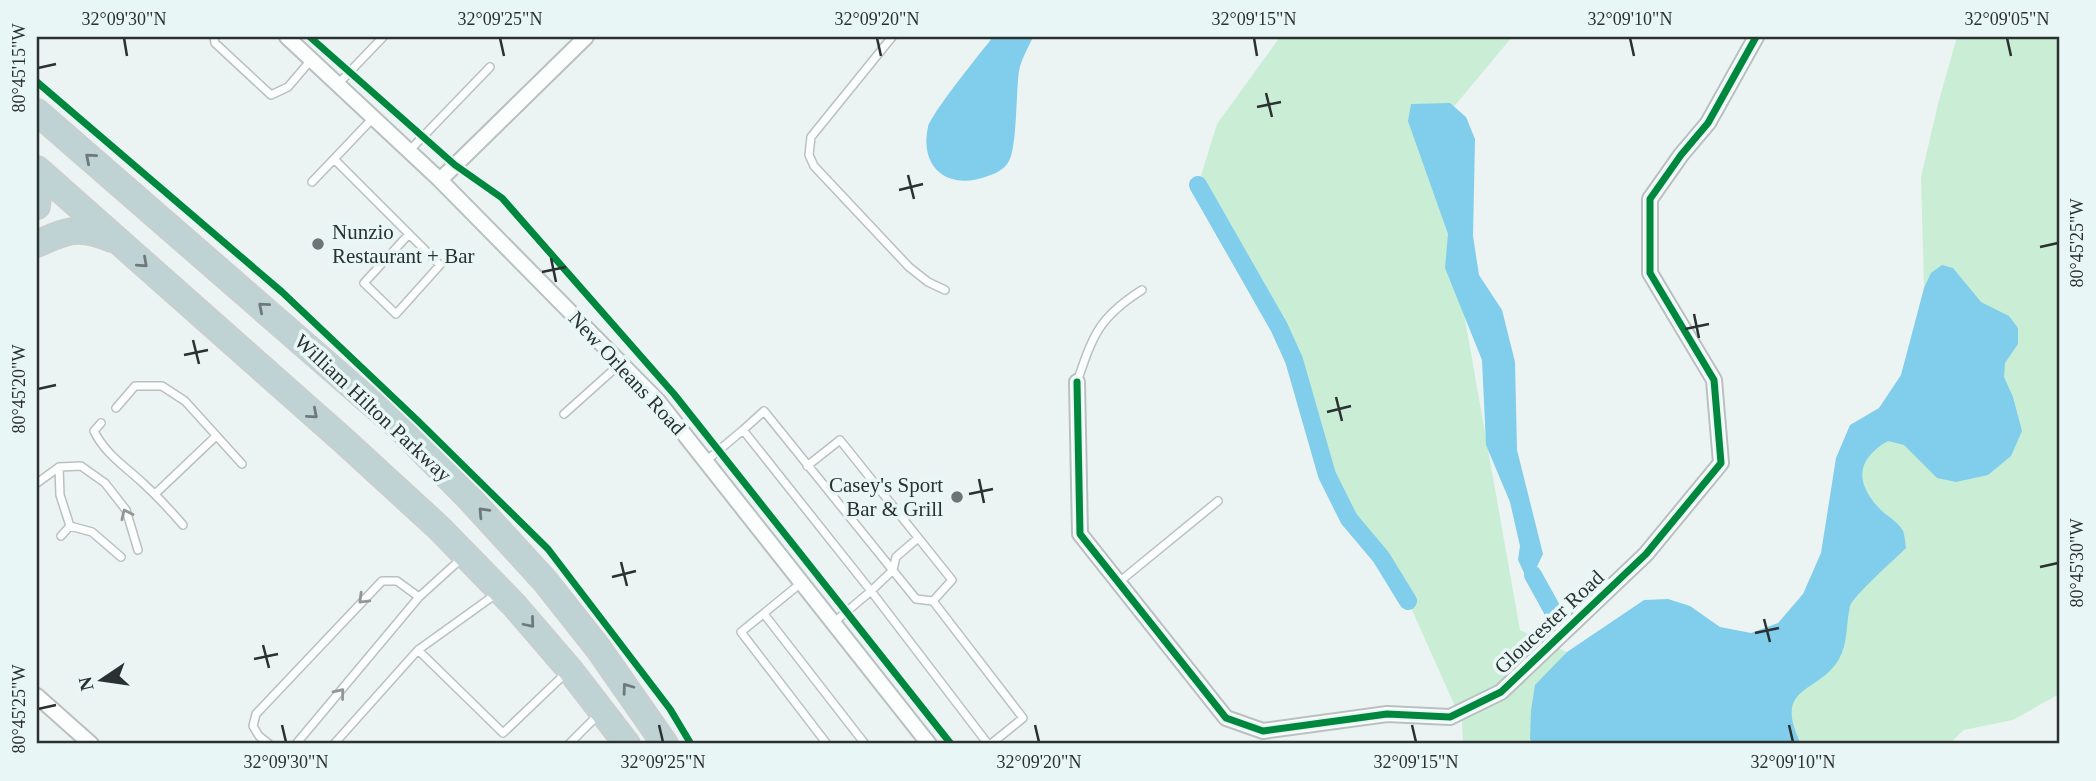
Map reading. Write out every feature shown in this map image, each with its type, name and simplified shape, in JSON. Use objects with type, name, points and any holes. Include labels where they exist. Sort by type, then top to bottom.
[{"type":"highway","name":"William Hilton Parkway","points":[[37,112],[399,427],[545,581],[598,648],[665,744]]},
{"type":"highway","name":"William Hilton Parkway","points":[[39,171],[343,440],[465,555],[570,670],[627,744]]},
{"type":"highway","points":[[37,206],[39,171]]},
{"type":"highway","points":[[37,244],[63,231],[92,231],[118,241]]},
{"type":"highway","points":[[465,555],[484,544],[510,542]]},
{"type":"street","name":"New Orleans Road","points":[[287,37],[440,180],[658,401],[929,744]]},
{"type":"street","points":[[440,180],[586,37]]},
{"type":"street","name":"Gloucester Road","points":[[1077,382],[1080,534],[1226,718],[1263,731],[1387,713],[1450,717],[1501,692],[1646,554],[1721,463],[1714,380],[1650,273],[1650,199],[1681,155],[1709,123],[1756,37]]},
{"type":"street","points":[[37,695],[92,744]]},
{"type":"lane","points":[[214,37],[215,43],[271,95],[288,87],[311,59]]},
{"type":"lane","points":[[338,85],[383,37]]},
{"type":"lane","points":[[892,37],[811,137],[809,155],[814,166],[909,267],[928,282],[945,290]]},
{"type":"lane","points":[[409,151],[490,66]]},
{"type":"lane","points":[[312,182],[373,117]]},
{"type":"lane","points":[[334,159],[409,234],[440,265],[396,314],[364,283],[409,234]]},
{"type":"lane","points":[[1077,382],[1092,338],[1116,307],[1142,290]]},
{"type":"lane","points":[[565,414],[621,363]]},
{"type":"lane","points":[[116,408],[135,386],[162,386],[185,401],[242,464]]},
{"type":"lane","points":[[706,461],[764,411],[916,599],[933,601],[1023,718],[989,744],[743,430]]},
{"type":"lane","points":[[101,423],[94,431],[99,442],[155,494],[183,525]]},
{"type":"lane","points":[[155,494],[215,437]]},
{"type":"lane","points":[[807,466],[840,440],[952,580],[933,601]]},
{"type":"lane","points":[[37,483],[59,467],[80,466],[105,483],[126,510],[138,550]]},
{"type":"lane","points":[[59,467],[60,495],[70,526]]},
{"type":"lane","points":[[1118,582],[1218,501]]},
{"type":"lane","points":[[61,536],[70,526]]},
{"type":"lane","points":[[70,526],[92,532],[121,557]]},
{"type":"lane","points":[[833,623],[893,570],[896,557],[918,538]]},
{"type":"lane","points":[[296,744],[419,597],[465,555]]},
{"type":"lane","points":[[269,744],[259,736],[253,726],[256,714],[382,581],[397,581],[419,597]]},
{"type":"lane","points":[[802,583],[741,632],[827,744]]},
{"type":"lane","points":[[334,744],[418,650],[500,591]]},
{"type":"lane","points":[[764,614],[865,744]]},
{"type":"lane","points":[[418,650],[503,733],[570,670]]},
{"type":"lane","points":[[569,744],[601,712]]},
{"type":"green space","points":[[1280,37],[1512,37],[1432,133],[1520,630],[1567,652],[1804,654],[1849,450],[1927,398],[1921,177],[1957,37],[2059,37],[2059,694],[2013,720],[1964,730],[1949,744],[1463,744],[1462,722],[1408,601],[1381,557],[1349,519],[1327,475],[1294,360],[1279,327],[1198,185],[1217,124]]},
{"type":"water","points":[[993,37],[1033,37],[1019,71],[1012,154],[1000,171],[974,180],[961,181],[940,173],[933,165],[926,142],[928,127],[947,97]]},
{"type":"water","points":[[1450,103],[1466,117],[1475,139],[1473,236],[1479,275],[1502,310],[1515,362],[1517,450],[1543,554],[1533,575],[1526,577],[1518,560],[1520,546],[1510,502],[1486,445],[1482,360],[1445,268],[1448,234],[1408,121],[1411,104]]},
{"type":"water","points":[[1942,265],[1953,268],[1981,302],[2009,316],[2018,328],[2018,344],[2005,363],[2004,377],[2013,397],[2022,431],[2011,456],[1988,475],[1956,482],[1937,478],[1904,445],[1888,441],[1869,457],[1862,474],[1867,493],[1883,512],[1902,528],[1906,548],[1853,601],[1839,659],[1830,671],[1801,692],[1795,700],[1792,710],[1793,725],[1801,744],[1533,744],[1530,739],[1535,685],[1567,652],[1644,600],[1668,599],[1690,606],[1720,627],[1751,633],[1778,623],[1803,594],[1821,553],[1836,458],[1850,425],[1879,408],[1901,375],[1924,288],[1931,273]]},
{"type":"waterway","points":[[1198,185],[1279,327],[1294,360],[1327,475],[1349,519],[1381,557],[1408,601]]},
{"type":"waterway","points":[[1533,575],[1554,613]]},
{"type":"cycle path","points":[[310,37],[455,165],[502,198],[674,394],[951,744]]},
{"type":"cycle path","points":[[1077,382],[1080,534],[1226,718],[1263,731],[1387,714],[1450,717],[1501,692],[1646,554],[1721,463],[1714,380],[1650,273],[1650,199],[1708,123],[1756,37]]},
{"type":"cycle path","points":[[37,82],[282,292],[548,549],[670,709],[691,744]]},
{"type":"place","name":"Nunzio Restaurant + Bar","points":[[318,244]]},
{"type":"place","name":"Casey's Sport Bar & Grill","points":[[957,497]]}]
